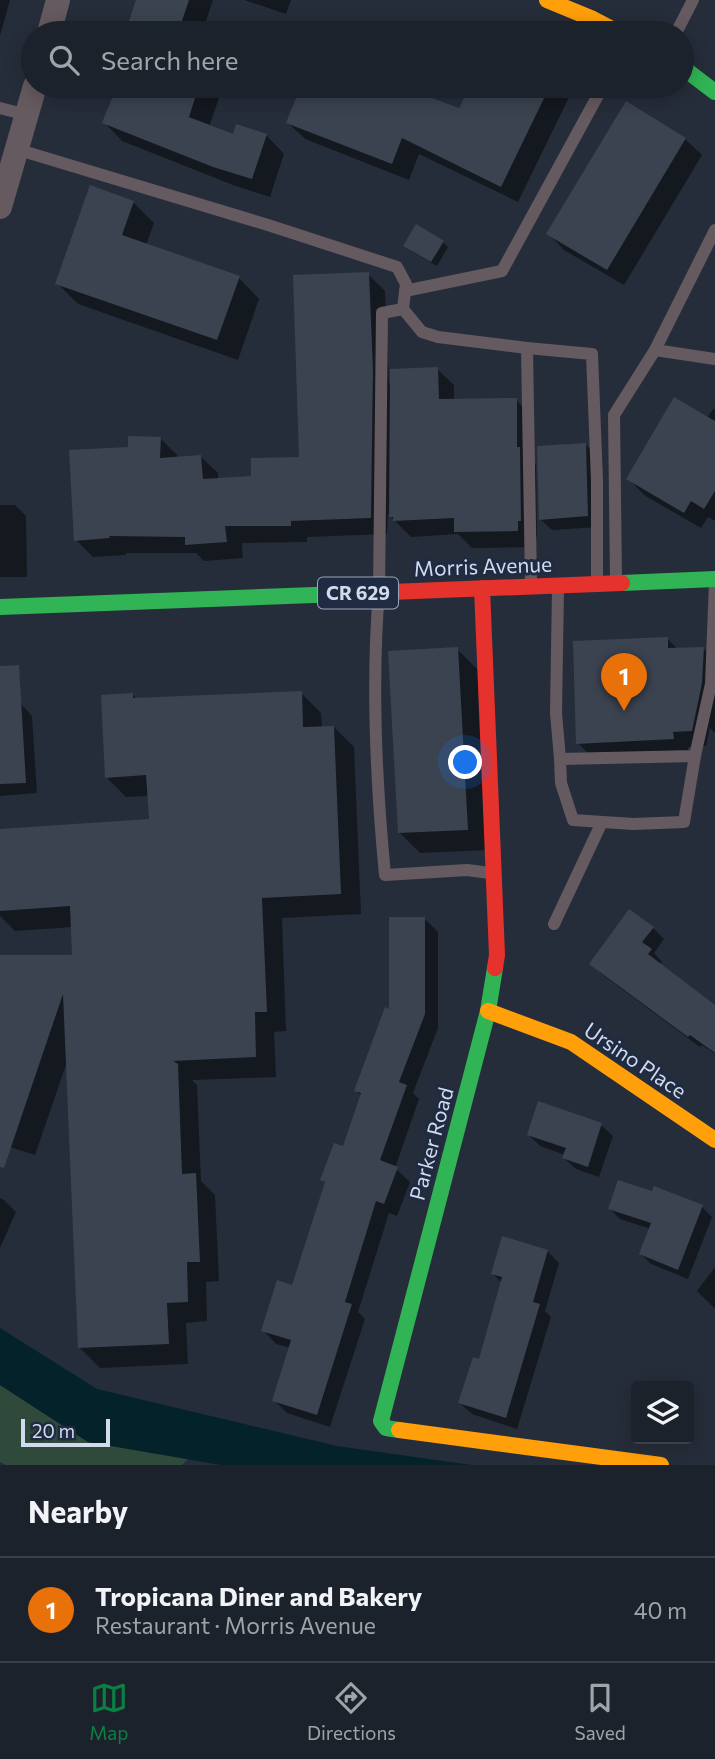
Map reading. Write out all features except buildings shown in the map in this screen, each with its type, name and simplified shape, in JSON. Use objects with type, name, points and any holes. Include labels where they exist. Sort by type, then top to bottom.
[{"type":"street","points":[[52,21],[58,0]]},
{"type":"street","points":[[547,0],[570,4],[597,21]]},
{"type":"street","points":[[694,76],[715,92]]},
{"type":"street","points":[[1,203],[32,98]]},
{"type":"street","name":"Morris Avenue","points":[[0,607],[715,579]]},
{"type":"street","name":"Parker Road","points":[[482,588],[497,956],[488,1012],[381,1421],[386,1428],[661,1465]]},
{"type":"street","name":"Ursino Place","points":[[488,1012],[571,1042],[715,1140]]},
{"type":"lane","points":[[682,21],[693,0]]},
{"type":"lane","points":[[405,291],[502,271],[596,98]]},
{"type":"lane","points":[[0,108],[27,115]]},
{"type":"lane","points":[[16,149],[397,267],[406,284],[403,309],[422,332],[439,338],[592,354],[597,481],[597,583]]},
{"type":"lane","points":[[616,582],[614,415],[655,350],[715,230]]},
{"type":"lane","points":[[403,309],[382,313],[375,719],[385,874],[467,870],[494,873]]},
{"type":"lane","points":[[527,348],[531,586]]},
{"type":"lane","points":[[655,350],[715,359]]},
{"type":"lane","points":[[558,585],[556,713],[561,783],[573,820],[633,824],[684,822],[710,684],[715,579]]},
{"type":"lane","points":[[560,759],[695,756]]},
{"type":"lane","points":[[554,924],[602,822]]},
{"type":"shaded area","points":[[0,1328],[97,1389],[337,1446],[471,1465],[221,1465],[88,1442],[0,1385]]},
{"type":"shaded area","points":[[0,1385],[88,1442],[188,1459],[182,1465],[6,1465],[0,1462]]},
{"type":"traffic: fast","points":[[694,76],[715,92]]},
{"type":"traffic: fast","points":[[622,583],[715,579]]},
{"type":"traffic: fast","points":[[0,607],[340,594]]},
{"type":"traffic: fast","points":[[399,1430],[386,1428],[381,1421],[488,1011],[495,968]]},
{"type":"traffic: slow","points":[[547,0],[597,21]]},
{"type":"traffic: slow","points":[[488,1011],[571,1042],[715,1140]]},
{"type":"traffic: slow","points":[[399,1430],[661,1465]]},
{"type":"traffic: jam","points":[[340,594],[622,583]]},
{"type":"traffic: jam","points":[[482,588],[497,955],[495,968]]},
{"type":"place","name":"Tropicana Diner and Bakery","points":[[624,711]]}]
